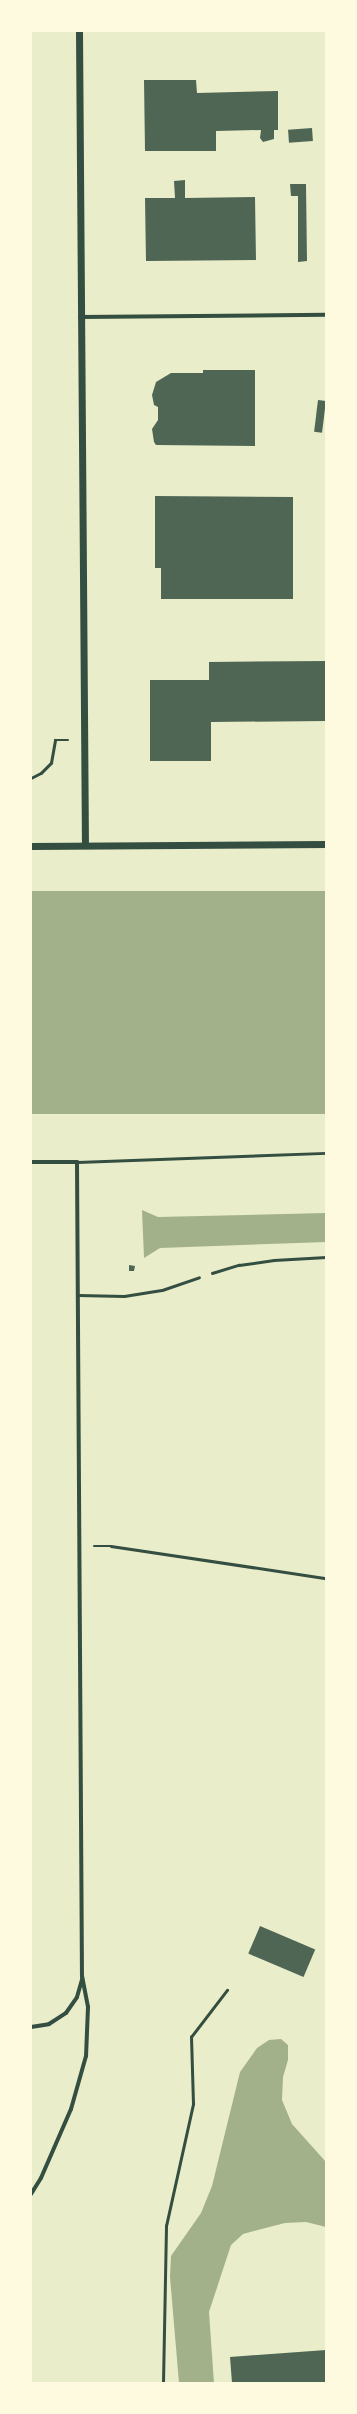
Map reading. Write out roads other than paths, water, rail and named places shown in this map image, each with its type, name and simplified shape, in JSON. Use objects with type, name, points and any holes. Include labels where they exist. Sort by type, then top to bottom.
[{"type":"street","points":[[79,31],[85,845]]},
{"type":"street","points":[[80,317],[326,315]]},
{"type":"street","points":[[31,846],[326,844]]},
{"type":"street","points":[[31,1162],[77,1162],[78,1546],[82,1976],[88,2007],[86,2056],[71,2109],[41,2178],[31,2194]]},
{"type":"street","points":[[31,2027],[49,2024],[66,2014],[77,1997],[82,1976]]},
{"type":"lane","points":[[77,1162],[326,1153]]},
{"type":"lane","points":[[77,1296],[132,1295],[162,1290],[199,1277]]}]
